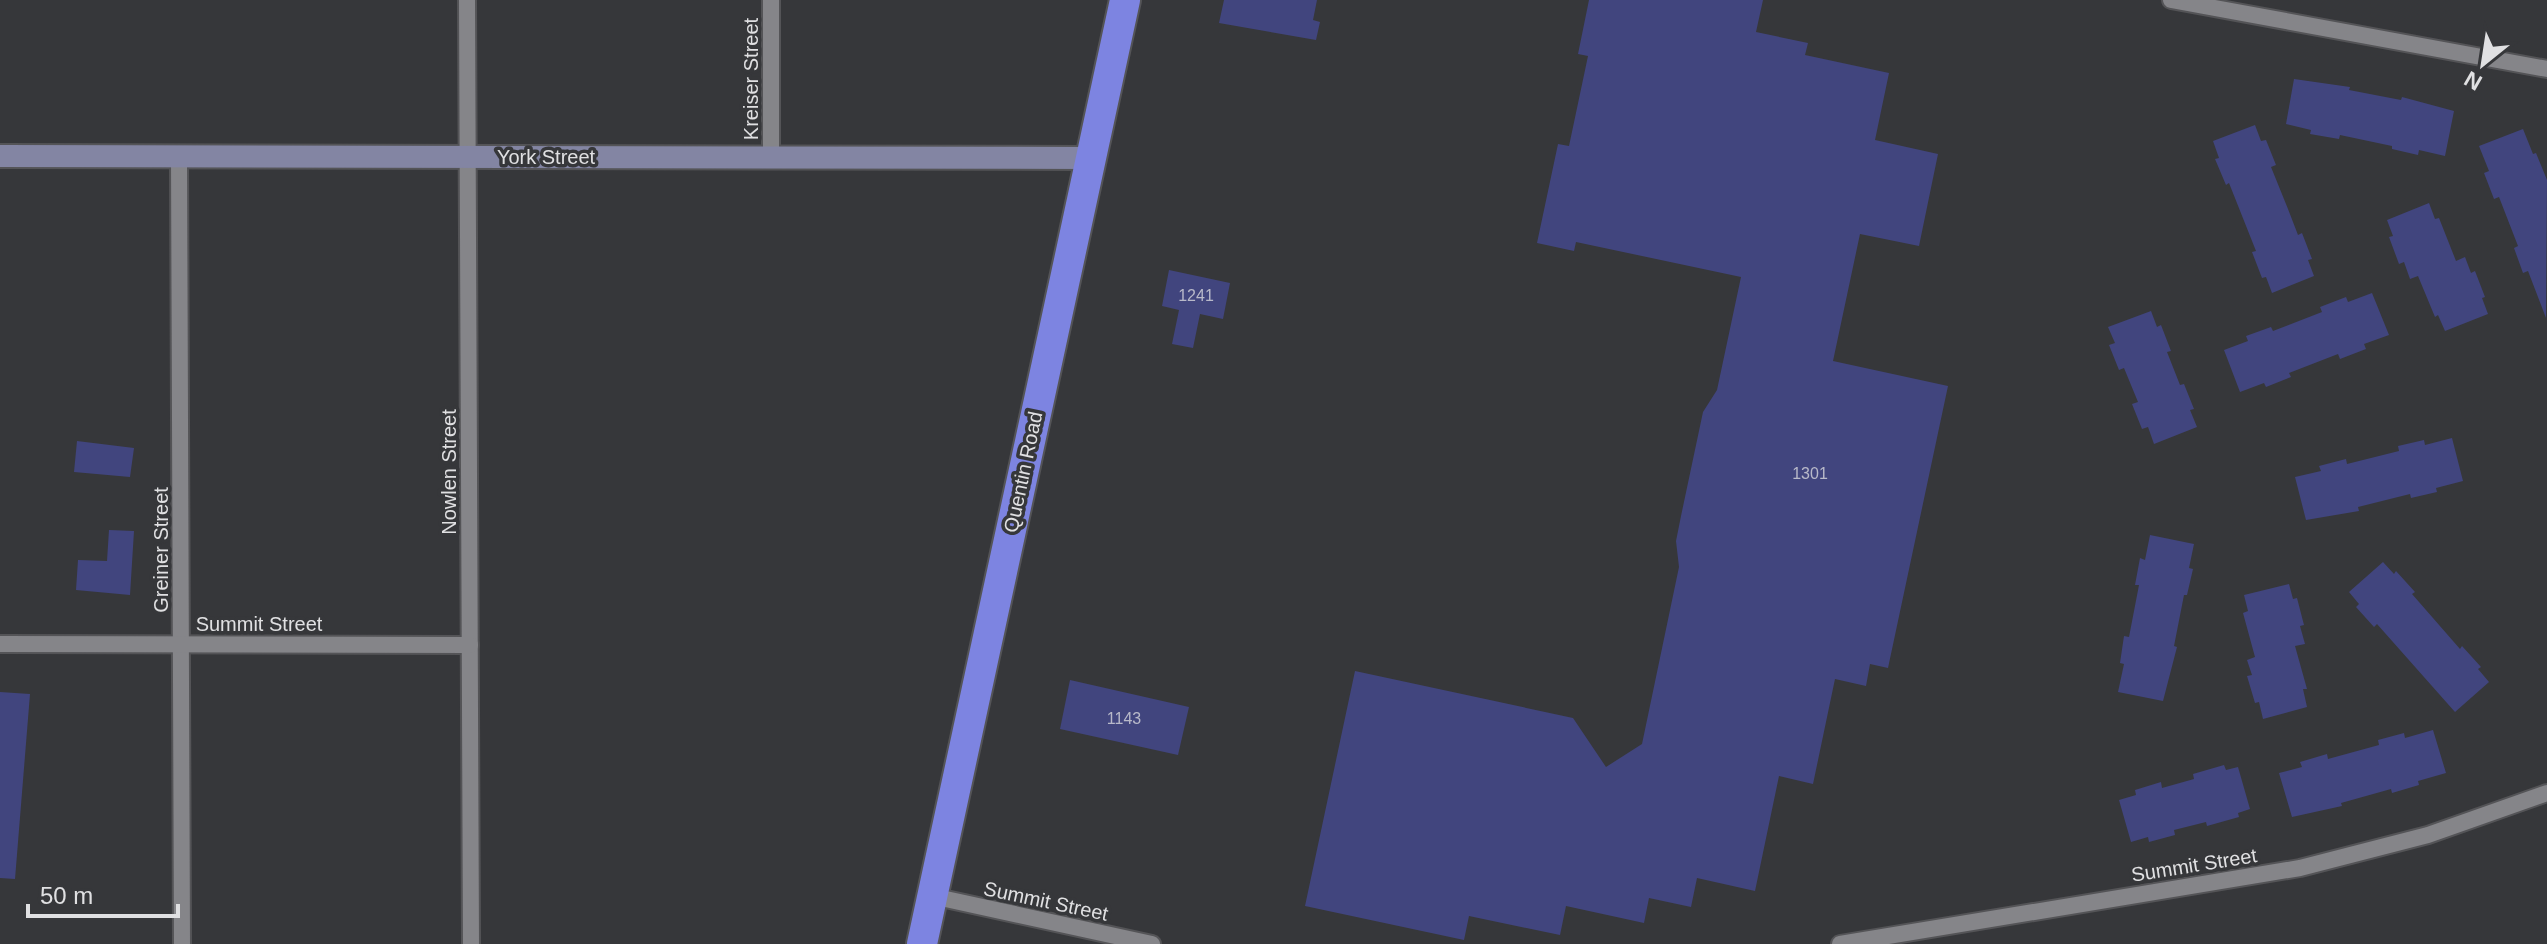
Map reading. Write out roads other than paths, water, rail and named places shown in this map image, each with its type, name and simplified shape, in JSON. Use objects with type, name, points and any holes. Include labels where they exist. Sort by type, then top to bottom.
[{"type":"highway","name":"Quentin Road","points":[[922,944],[1125,0]]},
{"type":"street","name":"Nowlen Street","points":[[467,0],[471,944]]},
{"type":"street","name":"Kreiser Street","points":[[771,0],[771,157]]},
{"type":"street","points":[[2171,0],[2227,5],[2547,69]]},
{"type":"street","name":"York Street","points":[[0,156],[1091,158]]},
{"type":"street","name":"Greiner Street","points":[[179,156],[182,944]]},
{"type":"street","name":"Summit Street","points":[[0,644],[470,645]]},
{"type":"street","name":"Summit Street","points":[[1840,944],[1910,939],[2300,868],[2428,835],[2547,793]]},
{"type":"street","name":"Summit Street","points":[[932,896],[1152,944]]}]
